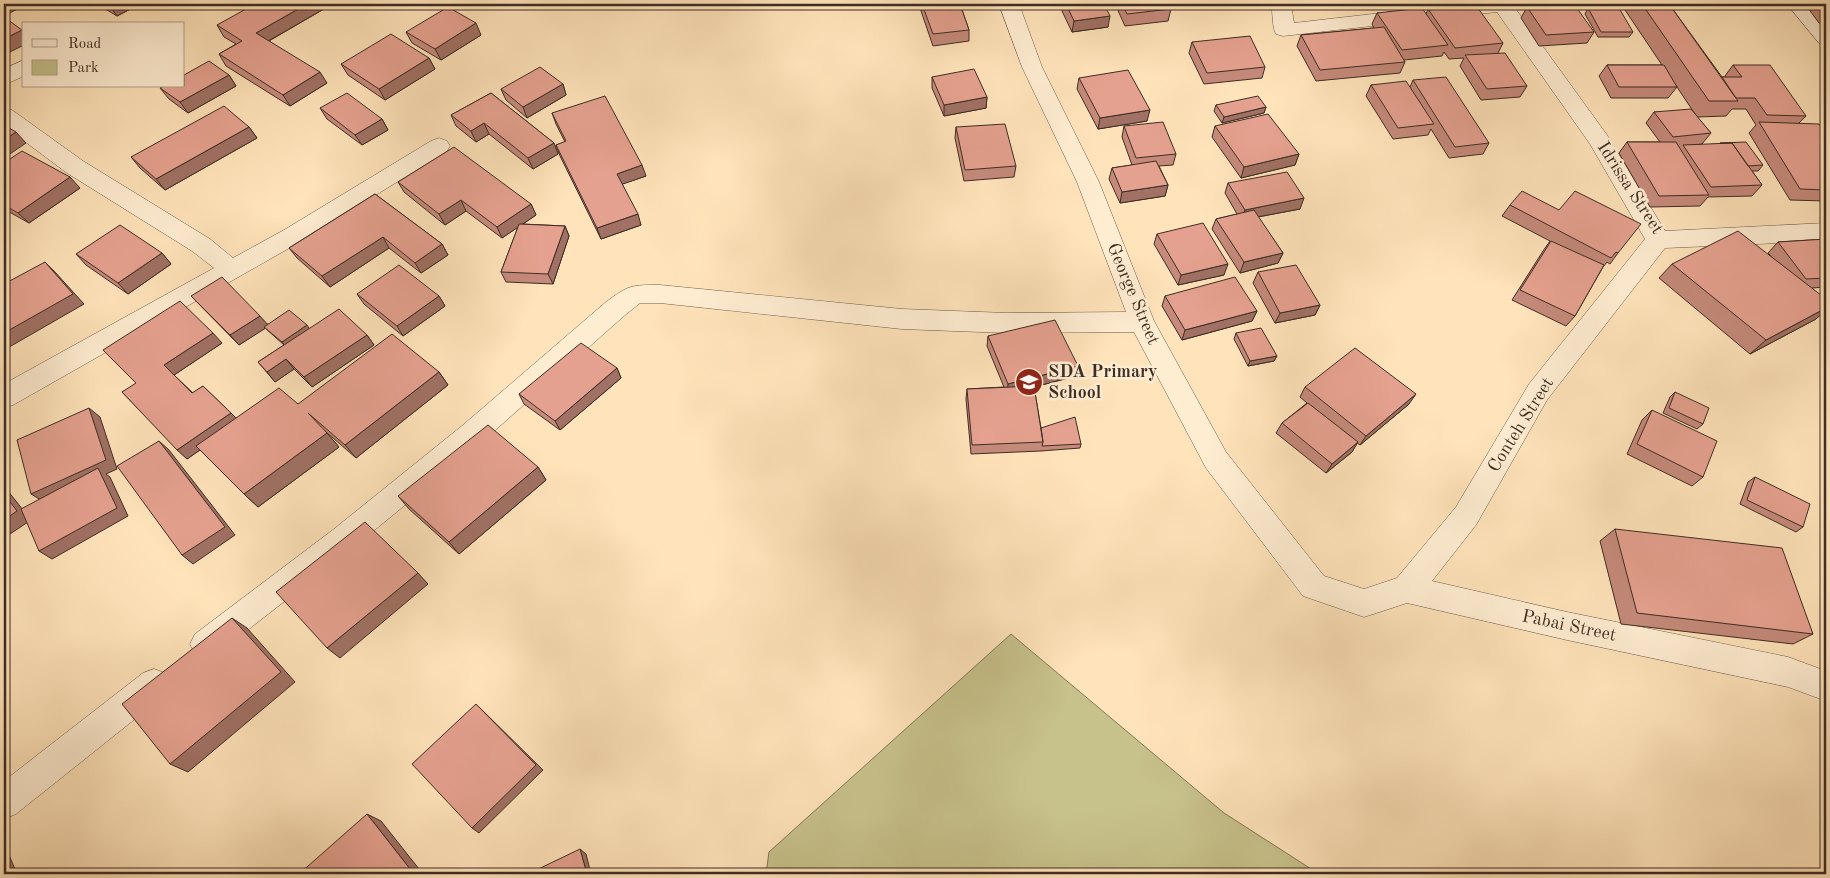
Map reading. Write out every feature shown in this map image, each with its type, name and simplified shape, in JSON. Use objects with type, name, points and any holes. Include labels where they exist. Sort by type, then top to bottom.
[{"type":"street","name":"George Street","points":[[1008,4],[1032,67],[1088,182],[1142,322],[1216,460],[1314,586],[1364,603],[1407,589]]},
{"type":"street","points":[[1281,4],[1284,16],[1283,30],[1502,4]]},
{"type":"street","name":"Idrissa Street","points":[[1502,4],[1599,140],[1658,240],[1826,232]]},
{"type":"street","points":[[1796,4],[1826,38]]},
{"type":"street","points":[[4,78],[22,68]]},
{"type":"street","points":[[4,115],[75,167],[201,246],[232,270]]},
{"type":"street","points":[[4,397],[326,216],[439,146]]},
{"type":"street","name":"Conteh Street","points":[[1407,589],[1466,516],[1538,392],[1658,240]]},
{"type":"street","points":[[4,802],[344,538],[458,445],[615,309],[635,294],[660,294],[902,319],[1006,323],[1142,322]]},
{"type":"street","name":"Pabai Street","points":[[1407,589],[1567,626],[1788,672],[1826,686]]},
{"type":"green space","points":[[1011,634],[1224,813],[1319,874],[766,874],[769,852]]},
{"type":"building","points":[[255,4],[307,4],[256,33],[320,72],[283,95],[219,54],[242,41],[217,25]]},
{"type":"building","points":[[922,4],[960,4],[969,30],[933,34]]},
{"type":"building","points":[[1066,4],[1104,4],[1110,16],[1074,21]]},
{"type":"building","points":[[1122,4],[1168,4],[1171,9],[1127,14]]},
{"type":"building","points":[[1475,4],[1503,43],[1455,48],[1428,9]]},
{"type":"building","points":[[1574,4],[1594,32],[1546,35],[1527,7]]},
{"type":"building","points":[[1642,4],[1669,4],[1738,101],[1709,101]]},
{"type":"building","points":[[448,7],[476,23],[435,49],[406,32]]},
{"type":"building","points":[[1422,8],[1448,45],[1402,50],[1377,13]]},
{"type":"building","points":[[1588,8],[1619,8],[1633,32],[1601,32]]},
{"type":"building","points":[[4,17],[22,30],[4,39]]},
{"type":"building","points":[[1384,27],[1405,62],[1320,70],[1301,35]]},
{"type":"building","points":[[391,34],[429,58],[379,89],[341,64]]},
{"type":"building","points":[[1250,36],[1265,67],[1207,73],[1192,42]]},
{"type":"building","points":[[1505,53],[1527,86],[1487,89],[1465,55]]},
{"type":"building","points":[[209,61],[229,75],[180,102],[160,88],[185,88],[185,74]]},
{"type":"building","points":[[1607,65],[1664,65],[1677,87],[1619,87]]},
{"type":"building","points":[[1733,65],[1770,65],[1806,116],[1767,115],[1755,98],[1736,98],[1722,77],[1742,77]]},
{"type":"building","points":[[540,67],[563,84],[523,107],[501,89]]},
{"type":"building","points":[[974,69],[987,97],[944,105],[932,77]]},
{"type":"building","points":[[1128,70],[1150,110],[1100,118],[1079,78]]},
{"type":"building","points":[[1446,77],[1489,143],[1455,147],[1413,80]]},
{"type":"building","points":[[1406,81],[1434,124],[1398,128],[1371,85]]},
{"type":"building","points":[[347,93],[382,119],[355,135],[320,108]]},
{"type":"building","points":[[491,93],[554,143],[528,158],[484,123],[471,131],[451,115]]},
{"type":"building","points":[[605,96],[642,165],[617,174],[638,214],[597,228],[556,145],[566,141],[552,113]]},
{"type":"building","points":[[1258,96],[1266,107],[1224,117],[1216,105]]},
{"type":"building","points":[[224,106],[249,127],[156,179],[131,157]]},
{"type":"building","points":[[1691,109],[1711,133],[1673,137],[1654,112]]},
{"type":"building","points":[[1268,114],[1299,154],[1244,167],[1215,126]]},
{"type":"building","points":[[1163,122],[1176,154],[1136,158],[1124,126]]},
{"type":"building","points":[[1759,122],[1819,124],[1826,134],[1826,190],[1800,189]]},
{"type":"building","points":[[1005,124],[1016,166],[965,170],[956,127]]},
{"type":"building","points":[[4,125],[16,132],[4,140]]},
{"type":"building","points":[[1627,142],[1676,142],[1709,195],[1659,196]]},
{"type":"building","points":[[1746,142],[1763,165],[1748,166],[1732,143],[1720,143]]},
{"type":"building","points":[[1732,143],[1762,185],[1711,187],[1683,145]]},
{"type":"building","points":[[454,147],[531,204],[497,227],[461,200],[439,214],[398,182]]},
{"type":"building","points":[[22,151],[70,177],[18,213],[4,205],[4,163]]},
{"type":"building","points":[[1156,161],[1168,185],[1122,192],[1112,168]]},
{"type":"building","points":[[1287,172],[1304,198],[1245,210],[1228,183]]},
{"type":"building","points":[[1522,191],[1559,210],[1575,191],[1641,224],[1618,253],[1616,252],[1611,258],[1510,205]]},
{"type":"building","points":[[375,194],[442,244],[415,263],[383,237],[322,276],[289,248]]},
{"type":"building","points":[[1254,210],[1283,253],[1244,262],[1216,219]]},
{"type":"building","points":[[1203,223],[1228,264],[1181,275],[1157,234]]},
{"type":"building","points":[[519,224],[565,226],[548,274],[501,272]]},
{"type":"building","points":[[120,225],[162,253],[118,283],[76,254]]},
{"type":"building","points":[[1738,231],[1826,299],[1826,308],[1766,340],[1672,264]]},
{"type":"building","points":[[1826,239],[1826,278],[1806,279],[1778,242]]},
{"type":"building","points":[[1551,241],[1604,265],[1575,316],[1520,290]]},
{"type":"building","points":[[45,262],[73,294],[4,333],[4,284]]},
{"type":"building","points":[[399,265],[439,296],[397,326],[357,294]]},
{"type":"building","points":[[1296,265],[1320,305],[1280,313],[1258,272]]},
{"type":"building","points":[[222,277],[260,316],[230,335],[191,296]]},
{"type":"building","points":[[1235,277],[1257,311],[1185,330],[1165,296]]},
{"type":"building","points":[[180,301],[213,333],[164,365],[192,393],[203,386],[231,413],[177,450],[122,392],[136,383],[103,350]]},
{"type":"building","points":[[339,309],[367,335],[304,377],[286,359],[267,372],[258,362]]},
{"type":"building","points":[[289,310],[307,325],[282,342],[264,327]]},
{"type":"building","points":[[1055,320],[1078,366],[1008,384],[988,336]]},
{"type":"building","points":[[1261,328],[1277,356],[1250,361],[1236,333]]},
{"type":"building","points":[[392,334],[439,372],[345,445],[308,413],[327,433],[244,494],[196,446],[279,388],[298,404]]},
{"type":"building","points":[[581,343],[617,368],[555,421],[519,394]]},
{"type":"building","points":[[1355,348],[1416,394],[1366,436],[1305,387]]},
{"type":"building","points":[[1034,386],[1043,442],[972,445],[967,389]]},
{"type":"building","points":[[1675,392],[1709,408],[1703,424],[1669,408]]},
{"type":"building","points":[[1308,403],[1358,442],[1332,464],[1282,423]]},
{"type":"building","points":[[89,408],[106,460],[31,494],[17,440]]},
{"type":"building","points":[[1652,410],[1717,441],[1703,477],[1637,444]]},
{"type":"building","points":[[1075,417],[1081,444],[1042,446],[1041,428]]},
{"type":"building","points":[[488,425],[538,467],[449,542],[398,496]]},
{"type":"building","points":[[159,441],[225,527],[182,555],[117,466]]},
{"type":"building","points":[[98,468],[117,508],[39,551],[21,509]]},
{"type":"building","points":[[1755,477],[1810,504],[1803,527],[1747,500]]},
{"type":"building","points":[[4,494],[17,511],[4,520]]},
{"type":"building","points":[[365,522],[418,573],[327,648],[276,592]]},
{"type":"building","points":[[1615,529],[1782,548],[1813,634],[1637,613]]},
{"type":"building","points":[[232,618],[281,672],[170,764],[122,704]]},
{"type":"building","points":[[476,704],[536,765],[472,828],[412,764]]},
{"type":"building","points":[[367,814],[414,874],[299,874]]},
{"type":"building","points":[[580,849],[587,874],[528,874]]},
{"type":"place","name":"SDA Primary School","points":[[1029,382]]}]
